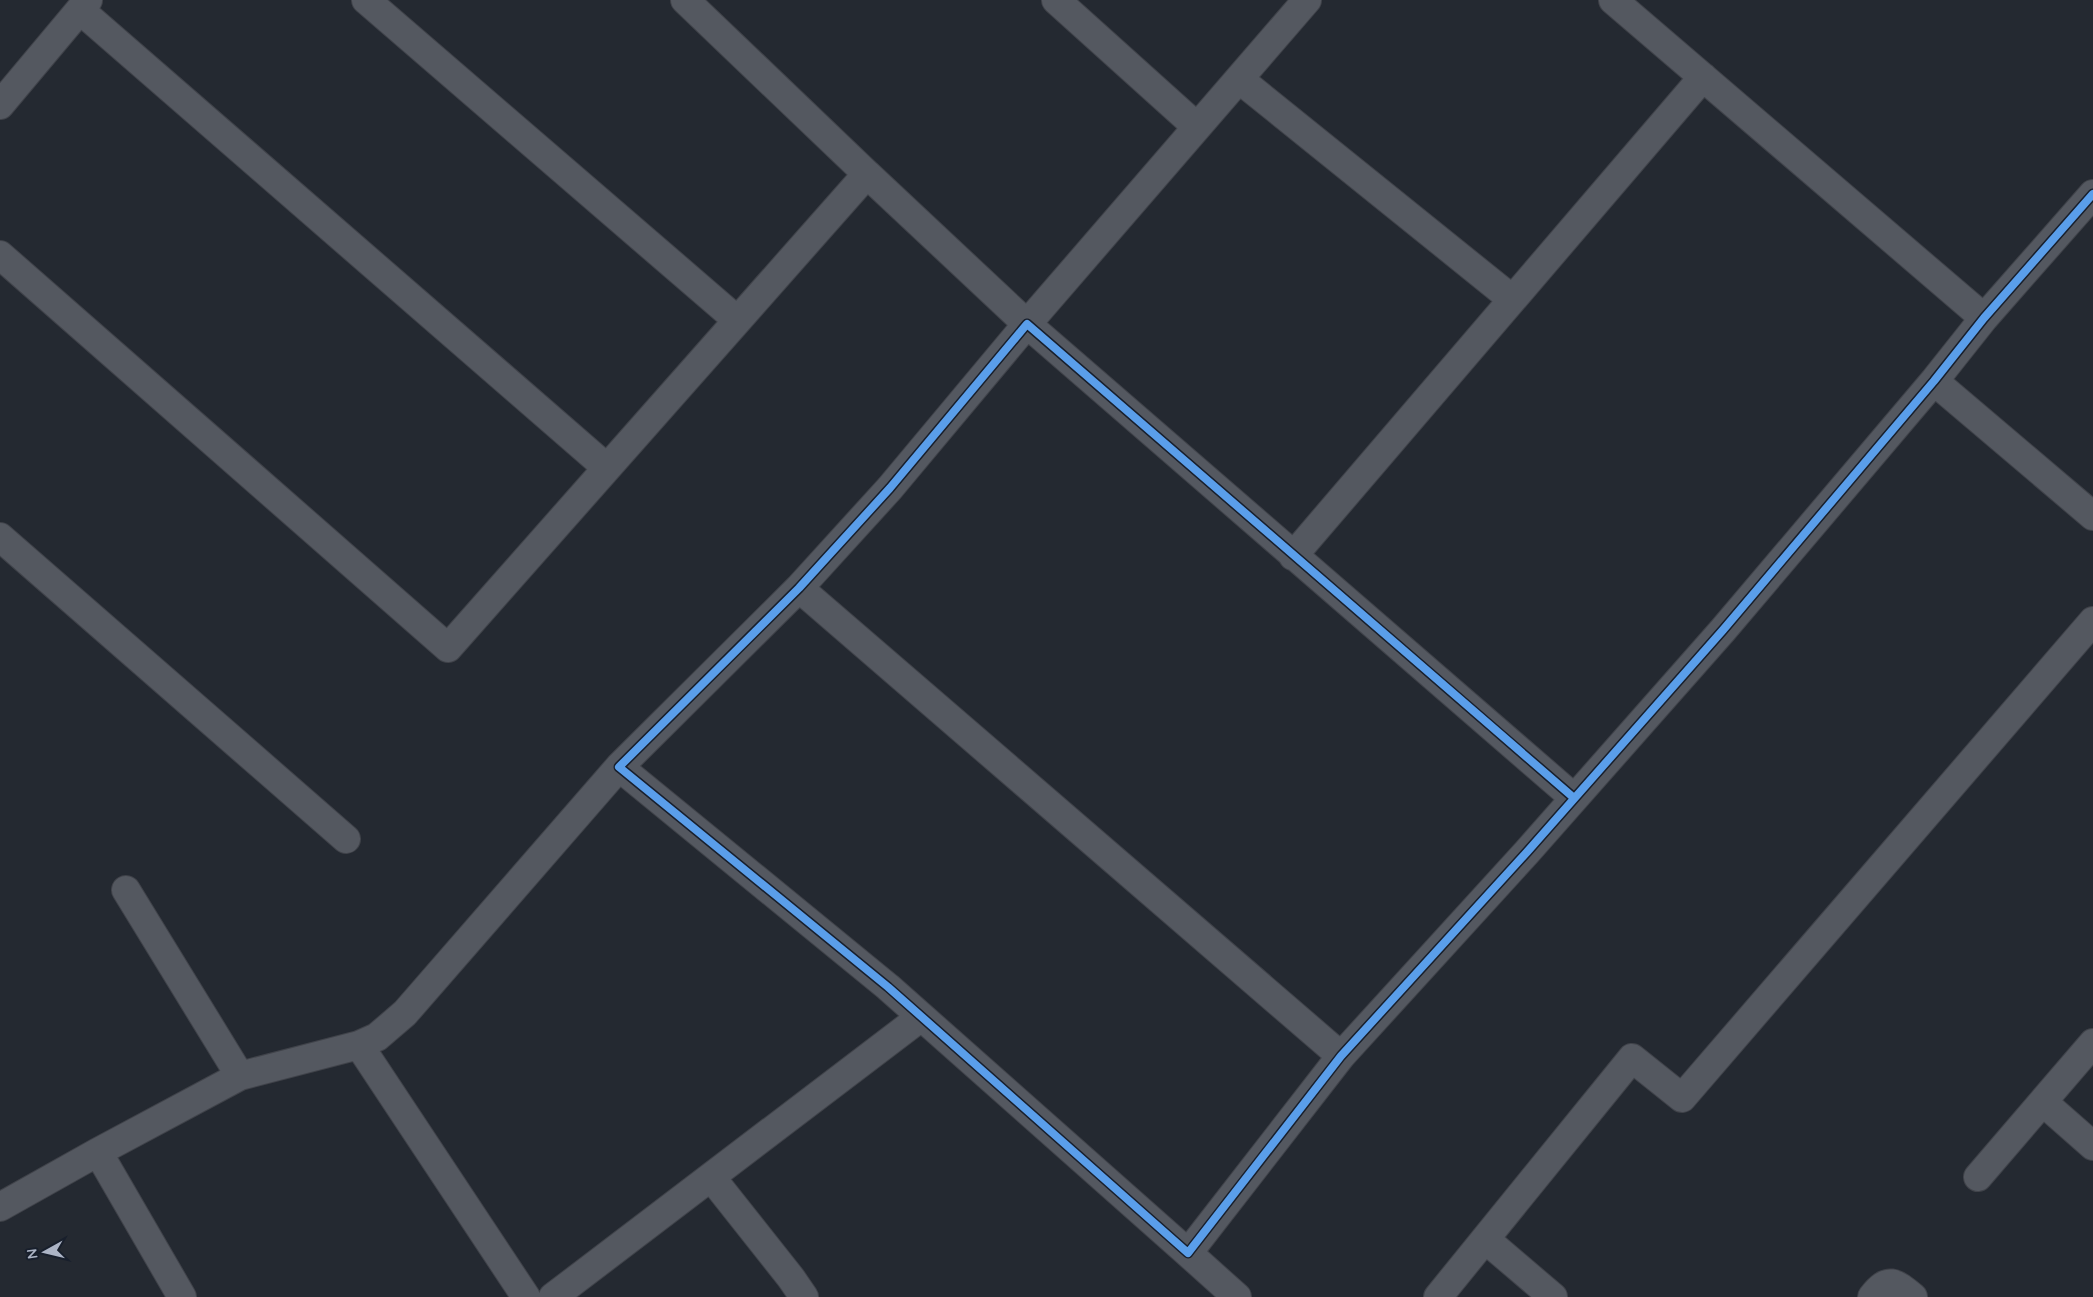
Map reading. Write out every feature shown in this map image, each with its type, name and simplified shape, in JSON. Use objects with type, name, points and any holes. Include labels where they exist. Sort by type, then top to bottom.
[{"type":"street","points":[[366,0],[737,320]]},
{"type":"street","points":[[685,0],[1026,324],[1574,798]]},
{"type":"street","points":[[1056,0],[1197,127]]},
{"type":"street","points":[[0,1207],[240,1076],[359,1045],[377,1037],[405,1014],[619,767],[799,588],[890,488],[1026,324],[1307,0]]},
{"type":"street","points":[[1613,0],[1984,318]]},
{"type":"street","points":[[0,105],[84,5],[607,468]]},
{"type":"street","points":[[1293,556],[1702,77]]},
{"type":"street","points":[[1239,79],[1512,299]]},
{"type":"street","points":[[0,255],[448,648],[867,174]]},
{"type":"street","points":[[1188,1253],[1341,1056],[1527,852],[1723,630],[1934,381],[1984,318],[2093,194]]},
{"type":"street","points":[[1934,381],[2093,516]]},
{"type":"street","points":[[0,537],[346,839]]},
{"type":"street","points":[[799,588],[1341,1056]]},
{"type":"street","points":[[1438,1297],[1632,1058],[1682,1098],[2093,621]]},
{"type":"street","points":[[619,767],[888,987],[1237,1297]]},
{"type":"street","points":[[126,890],[240,1076]]},
{"type":"street","points":[[553,1297],[921,1017]]},
{"type":"street","points":[[1978,1177],[2093,1043]]},
{"type":"street","points":[[359,1045],[526,1297]]},
{"type":"street","points":[[2043,1102],[2093,1146]]},
{"type":"street","points":[[98,1152],[182,1297]]},
{"type":"street","points":[[711,1177],[804,1297]]},
{"type":"street","points":[[1485,1239],[1553,1297]]},
{"type":"street","points":[[1872,1297],[1881,1285],[1891,1283],[1899,1286],[1913,1297]]},
{"type":"cycle path","points":[[1574,798],[1027,324],[890,488],[799,588],[619,767],[888,987],[1188,1253],[1341,1056],[1527,852],[1723,630],[1934,381],[1984,318],[2093,194]]}]
